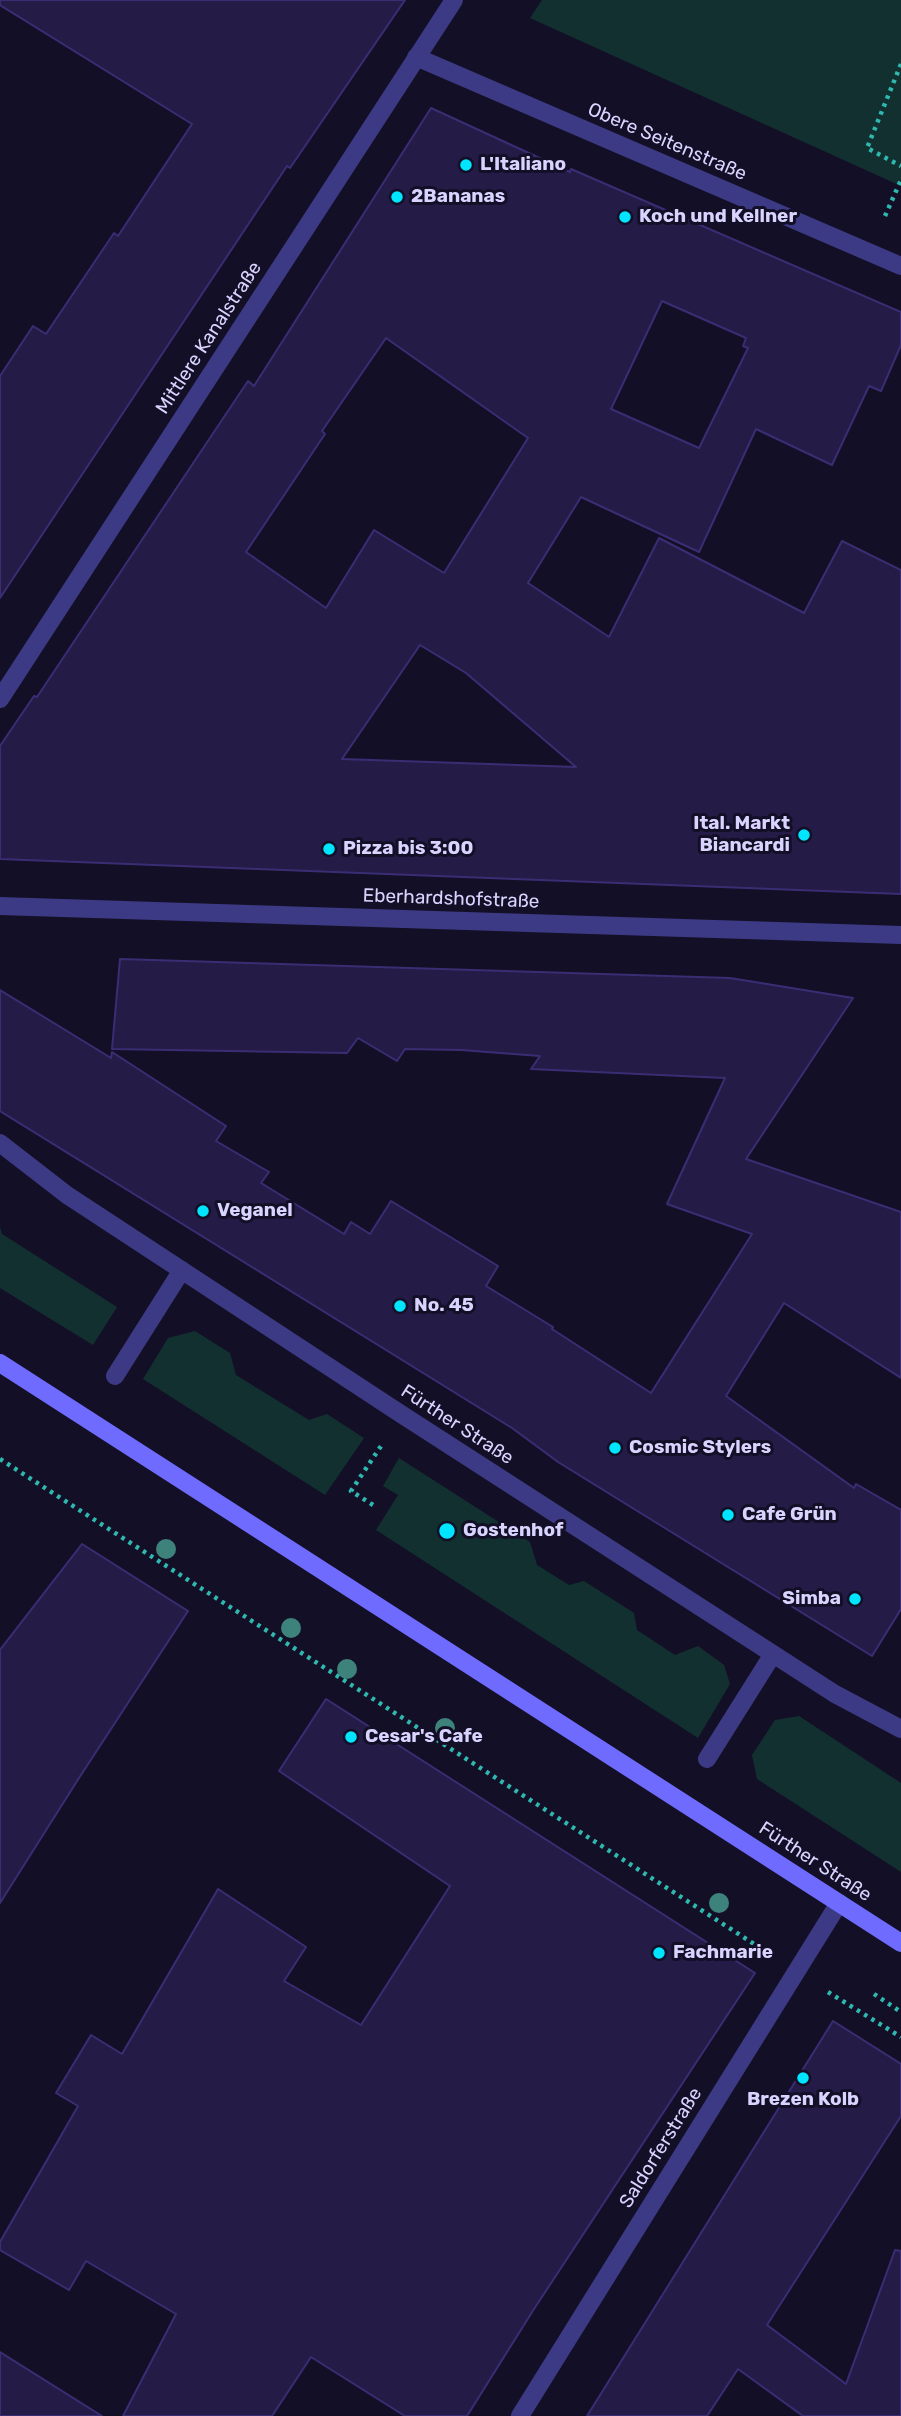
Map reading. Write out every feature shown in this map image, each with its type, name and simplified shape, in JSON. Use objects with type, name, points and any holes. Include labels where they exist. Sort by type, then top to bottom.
[{"type":"main road","name":"Fürther Straße","points":[[0,1363],[901,1942]]},
{"type":"street","name":"Mittlere Kanalstraße","points":[[0,699],[454,0]]},
{"type":"street","name":"Obere Seitenstraße","points":[[416,57],[901,265]]},
{"type":"street","name":"Eberhardshofstraße","points":[[0,906],[901,935]]},
{"type":"street","name":"Fürther Straße","points":[[0,1143],[67,1195],[401,1414],[835,1694],[901,1729]]},
{"type":"street","points":[[115,1376],[182,1270]]},
{"type":"street","points":[[707,1759],[773,1654]]},
{"type":"street","name":"Saldorferstraße","points":[[520,2416],[839,1903]]},
{"type":"path","points":[[901,64],[867,148],[901,166]]},
{"type":"path","points":[[373,1505],[351,1491],[401,1414]]},
{"type":"path","points":[[0,1459],[901,2037]]},
{"type":"path","points":[[874,1994],[901,2012]]},
{"type":"green space","points":[[542,0],[901,0],[901,186],[530,18]]},
{"type":"green space","points":[[0,1227],[2,1234],[117,1307],[93,1345],[0,1288]]},
{"type":"green space","points":[[195,1331],[230,1353],[236,1375],[309,1420],[327,1414],[364,1438],[325,1495],[143,1379],[168,1338]]},
{"type":"green space","points":[[399,1458],[530,1542],[537,1565],[569,1585],[584,1581],[634,1613],[637,1630],[675,1655],[698,1646],[724,1665],[730,1684],[698,1738],[376,1530],[398,1495],[383,1486]]},
{"type":"green space","points":[[799,1716],[901,1783],[901,1872],[757,1779],[752,1755],[775,1720]]},
{"type":"building","points":[[0,0],[405,0],[290,168],[287,166],[0,598],[0,376],[33,326],[46,334],[114,233],[118,236],[192,124],[0,5]]},
{"type":"building","points":[[431,108],[570,172],[571,169],[901,312],[901,345],[881,391],[869,386],[832,465],[756,429],[699,552],[581,497],[528,583],[609,637],[659,538],[804,613],[842,541],[901,570],[901,894],[0,859],[0,746],[34,696],[37,697],[248,381],[254,386]],"holes":[[[662,301],[746,338],[743,346],[748,348],[699,448],[611,409]],[[386,338],[528,438],[444,573],[374,530],[326,608],[246,552],[325,434],[322,431]],[[420,645],[466,673],[576,767],[342,759]]]},
{"type":"building","points":[[120,959],[730,978],[853,998],[746,1159],[901,1212],[901,1378],[784,1303],[726,1396],[854,1488],[856,1484],[901,1510],[901,1609],[872,1656],[558,1462],[512,1428],[0,1111],[0,990],[111,1058],[112,1052],[226,1126],[216,1141],[269,1172],[261,1183],[344,1234],[351,1222],[370,1234],[391,1201],[498,1266],[486,1286],[651,1393],[752,1234],[667,1204],[725,1078],[531,1069],[540,1056],[461,1050],[405,1049],[397,1061],[358,1038],[347,1053],[112,1049]]},
{"type":"building","points":[[82,1544],[188,1611],[0,1903],[0,1650]]},
{"type":"building","points":[[326,1699],[755,1973],[534,2309],[467,2416],[405,2416],[311,2357],[272,2416],[123,2416],[176,2314],[86,2261],[69,2290],[0,2250],[0,2242],[78,2106],[56,2093],[91,2035],[122,2054],[218,1889],[306,1947],[284,1981],[361,2025],[450,1886],[279,1771]]},
{"type":"building","points":[[833,2021],[901,2064],[901,2116],[767,2325],[846,2384],[895,2250],[901,2251],[901,2416],[803,2416],[738,2369],[707,2416],[587,2416]]},
{"type":"building","points":[[0,2352],[102,2416],[0,2416]]},
{"type":"place","name":"L'Italiano","points":[[466,165]]},
{"type":"place","name":"2Bananas","points":[[397,197]]},
{"type":"place","name":"Koch und Kellner","points":[[625,217]]},
{"type":"place","name":"Ital. Markt Biancardi","points":[[804,835]]},
{"type":"place","name":"Pizza bis 3:00","points":[[329,849]]},
{"type":"place","name":"Veganel","points":[[203,1211]]},
{"type":"place","name":"No. 45","points":[[400,1306]]},
{"type":"place","name":"Cosmic Stylers","points":[[615,1448]]},
{"type":"place","name":"Cafe Grün","points":[[728,1515]]},
{"type":"place","name":"Gostenhof","points":[[447,1531]]},
{"type":"place","name":"Simba","points":[[855,1599]]},
{"type":"place","name":"Cesar's Cafe","points":[[351,1737]]},
{"type":"place","name":"Fachmarie","points":[[659,1953]]},
{"type":"place","name":"Brezen Kolb","points":[[803,2078]]}]
